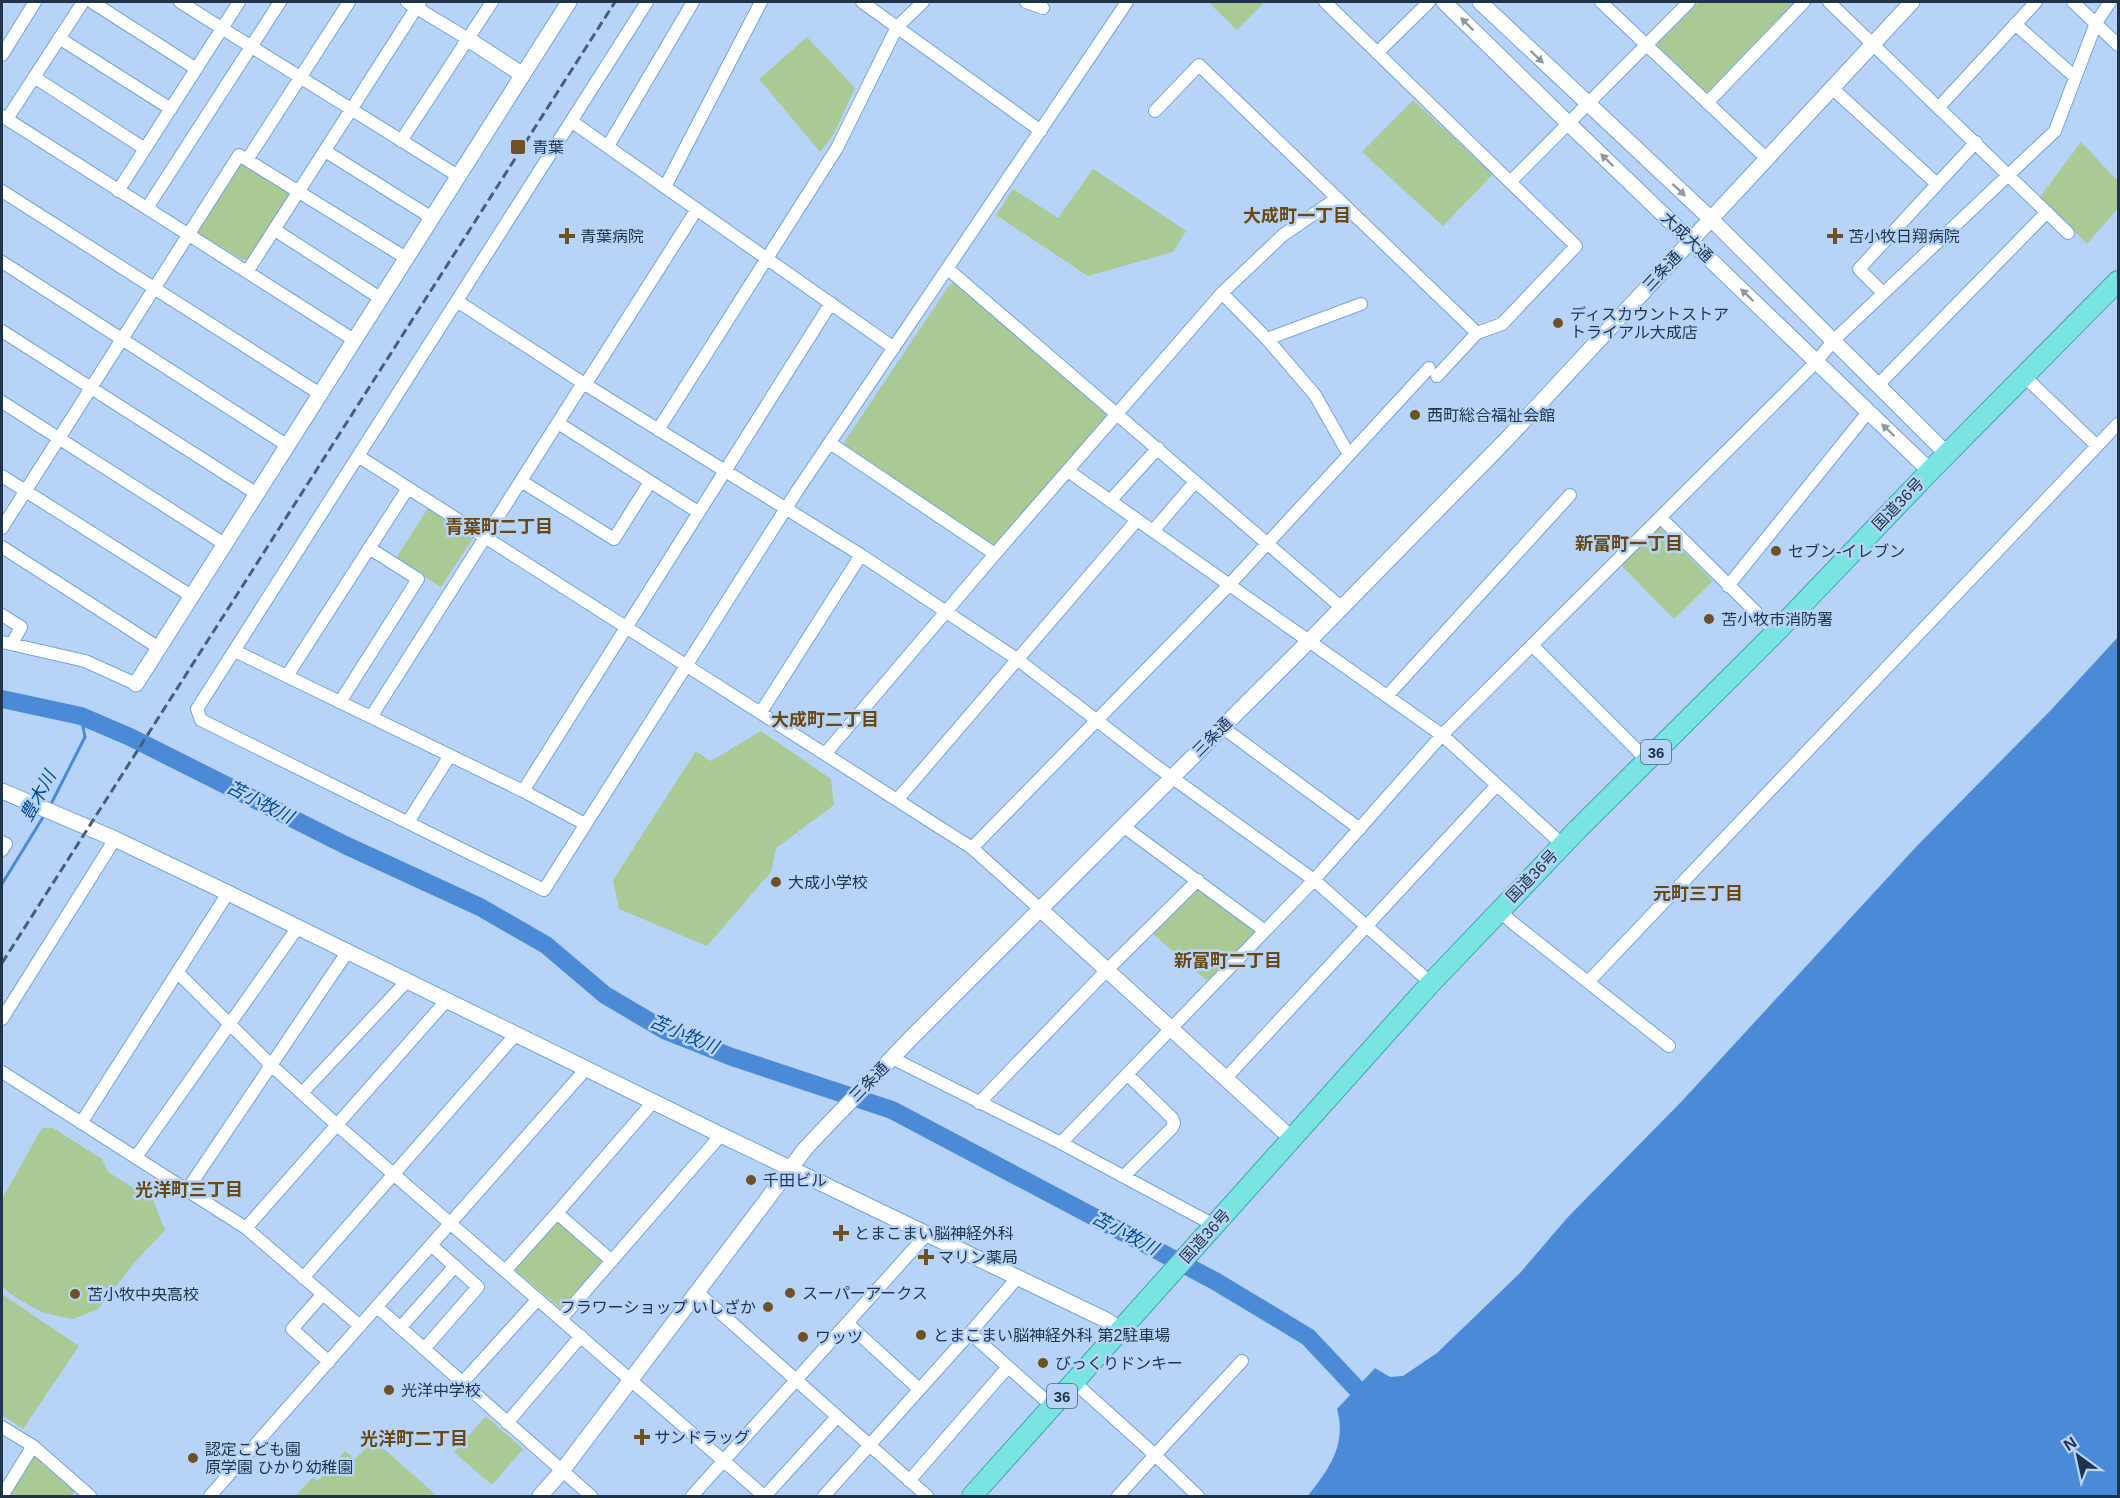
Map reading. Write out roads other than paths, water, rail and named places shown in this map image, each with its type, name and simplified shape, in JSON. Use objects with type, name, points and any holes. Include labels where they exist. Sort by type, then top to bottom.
[{"type":"highway","name":"国道36号","points":[[972,1497],[1431,983],[1499,910],[1776,632],[1930,471],[2118,281]]},
{"type":"street","points":[[2,55],[35,2]]},
{"type":"street","points":[[83,2],[4,118],[354,340]]},
{"type":"street","points":[[92,2],[195,68]]},
{"type":"street","points":[[180,2],[458,176]]},
{"type":"street","points":[[118,191],[239,2]]},
{"type":"street","points":[[147,208],[280,2]]},
{"type":"street","points":[[247,160],[349,2]]},
{"type":"street","points":[[401,141],[492,2]]},
{"type":"street","points":[[2,615],[21,627],[7,643],[86,661],[136,684],[569,2]]},
{"type":"street","points":[[647,2],[197,709],[201,720],[544,890],[786,508],[1127,2]]},
{"type":"street","points":[[608,146],[693,2]]},
{"type":"street","points":[[665,187],[761,2]]},
{"type":"street","points":[[862,2],[1041,131]]},
{"type":"street","points":[[658,430],[837,148],[897,27],[923,2]]},
{"type":"street","points":[[1026,2],[1042,8]]},
{"type":"street","points":[[972,848],[1229,585],[1349,455],[1433,372],[1477,333],[1502,324],[1576,246],[1325,2]]},
{"type":"street","points":[[1377,54],[1429,2]]},
{"type":"street","name":"大成大通","points":[[1444,2],[1930,471]]},
{"type":"street","name":"大成大通","points":[[1480,2],[1587,105],[1711,219],[1947,454]]},
{"type":"street","points":[[1600,2],[1767,159]]},
{"type":"street","points":[[1510,182],[1689,2]]},
{"type":"street","points":[[1707,103],[1804,2]]},
{"type":"street","points":[[1829,2],[2068,233]]},
{"type":"street","name":"三条通","points":[[540,1497],[819,1134],[1507,439],[1912,2]]},
{"type":"street","points":[[1939,107],[2036,2]]},
{"type":"street","points":[[2073,2],[2118,45]]},
{"type":"street","points":[[1061,1143],[1314,880],[1442,735],[1816,362],[1834,340],[1882,292],[2055,131],[2096,23],[2110,2]]},
{"type":"street","points":[[247,272],[351,110],[414,3],[523,75]]},
{"type":"street","points":[[2015,24],[2075,78]]},
{"type":"street","points":[[59,38],[171,109]]},
{"type":"street","points":[[1155,111],[1199,65],[1477,333]]},
{"type":"street","points":[[34,77],[145,149]]},
{"type":"street","points":[[1832,88],[1936,184]]},
{"type":"street","points":[[571,121],[894,348]]},
{"type":"street","points":[[1882,292],[1859,269],[1976,142]]},
{"type":"street","points":[[325,151],[432,218]]},
{"type":"street","points":[[2,528],[239,155],[406,258]]},
{"type":"street","points":[[2,191],[320,394]]},
{"type":"street","points":[[825,754],[1222,292],[1283,234],[1336,199]]},
{"type":"street","points":[[371,717],[697,209]]},
{"type":"street","points":[[1879,384],[2047,212]]},
{"type":"street","points":[[275,230],[380,298]]},
{"type":"street","points":[[2,262],[288,446]]},
{"type":"street","points":[[948,269],[1341,607]]},
{"type":"street","points":[[1222,292],[1267,339],[1315,395],[1349,455]]},
{"type":"street","points":[[457,301],[584,384],[861,555],[1017,659],[1172,777],[1314,880],[1431,983]]},
{"type":"street","points":[[523,791],[831,303]]},
{"type":"street","points":[[1267,339],[1361,304]]},
{"type":"street","points":[[2,331],[256,494]]},
{"type":"street","points":[[2024,376],[2097,446]]},
{"type":"street","points":[[2,402],[226,545]]},
{"type":"street","points":[[1728,586],[1869,411]]},
{"type":"street","points":[[558,423],[698,512]]},
{"type":"street","points":[[1588,982],[2118,424]]},
{"type":"street","points":[[830,443],[995,554]]},
{"type":"street","points":[[1110,501],[1158,448]]},
{"type":"street","points":[[358,456],[972,848],[1292,1139]]},
{"type":"street","points":[[1068,471],[1442,735],[1563,845]]},
{"type":"street","points":[[2,476],[193,597]]},
{"type":"street","points":[[521,481],[614,539],[650,482]]},
{"type":"street","points":[[1153,531],[1196,482]]},
{"type":"street","points":[[287,676],[408,488]]},
{"type":"street","points":[[1387,696],[1570,495]]},
{"type":"street","points":[[1660,518],[1776,632]]},
{"type":"street","points":[[897,800],[1137,520]]},
{"type":"street","points":[[2,547],[159,648]]},
{"type":"street","points":[[340,702],[418,579],[369,548]]},
{"type":"street","points":[[761,712],[861,555]]},
{"type":"street","points":[[1532,645],[1648,761]]},
{"type":"street","points":[[234,651],[523,791],[585,824]]},
{"type":"street","points":[[1221,727],[1360,829]]},
{"type":"street","points":[[408,822],[449,757]]},
{"type":"street","points":[[1225,1079],[1497,785]]},
{"type":"street","points":[[2,791],[115,839],[228,893],[653,1102],[1106,1320],[1121,1330]]},
{"type":"street","points":[[1123,826],[1265,931]]},
{"type":"street","points":[[2,1019],[115,839]]},
{"type":"street","points":[[2,842],[6,844],[2,850]]},
{"type":"street","points":[[979,1103],[1107,970],[1198,880]]},
{"type":"street","points":[[81,1123],[228,893]]},
{"type":"street","points":[[1499,910],[1669,1047]]},
{"type":"street","points":[[136,1157],[298,927]]},
{"type":"street","points":[[187,1190],[348,951]]},
{"type":"street","points":[[178,973],[230,1026],[337,1125],[764,1497],[836,1418]]},
{"type":"street","points":[[302,1093],[407,981]]},
{"type":"street","points":[[246,1228],[446,1000]]},
{"type":"street","points":[[303,1278],[516,1034]]},
{"type":"street","points":[[892,1058],[1124,1176],[1210,1230]]},
{"type":"street","points":[[210,1497],[586,1069]]},
{"type":"street","points":[[2,1072],[246,1228],[360,1326]]},
{"type":"street","points":[[1124,1176],[1172,1128],[1174,1123],[1172,1118],[1127,1074]]},
{"type":"street","points":[[505,1270],[653,1102]]},
{"type":"street","points":[[561,1319],[721,1135]]},
{"type":"street","points":[[557,1213],[612,1261]]},
{"type":"street","points":[[692,1497],[927,1234]]},
{"type":"street","points":[[424,1349],[478,1287],[431,1245]]},
{"type":"street","points":[[400,1328],[455,1266]]},
{"type":"street","points":[[824,1497],[1018,1277]]},
{"type":"street","points":[[697,1292],[927,1497]]},
{"type":"street","points":[[322,1295],[292,1329],[329,1362]]},
{"type":"street","points":[[462,1383],[538,1299]]},
{"type":"street","points":[[377,1307],[591,1497]]},
{"type":"street","points":[[847,1323],[920,1389]]},
{"type":"street","points":[[970,1333],[1053,1407]]},
{"type":"street","points":[[507,1423],[581,1336]]},
{"type":"street","points":[[1118,1497],[1242,1361]]},
{"type":"street","points":[[909,1481],[1008,1367]]},
{"type":"street","points":[[1074,1382],[1198,1497]]},
{"type":"street","points":[[2,1427],[33,1446],[85,1495]]},
{"type":"street","points":[[2,1497],[33,1446]]},
{"type":"water","points":[[2118,637],[2118,1496],[1308,1496],[1329,1466],[1338,1445],[1340,1434],[1337,1409],[1375,1368],[1390,1377],[1403,1376],[1437,1353],[1520,1273],[1568,1217],[1682,1101],[1915,848],[2050,711]]},
{"type":"waterway","name":"苫小牧川","points":[[2,699],[81,716],[130,737],[345,845],[480,907],[546,945],[605,995],[666,1031],[732,1057],[892,1110],[1215,1281],[1308,1337],[1356,1388]]},
{"type":"waterway","name":"豊木川","points":[[50,806],[85,737],[81,716]]},
{"type":"waterway","name":"豊木川","points":[[2,884],[45,814]]},
{"type":"railway","points":[[2,963],[615,2]]},
{"type":"place","name":"青葉","points":[[518,147]]},
{"type":"place","name":"青葉病院","points":[[567,236]]},
{"type":"place","name":"苫小牧日翔病院","points":[[1835,236]]},
{"type":"place","name":"ディスカウントストア トライアル大成店","points":[[1558,323]]},
{"type":"place","name":"西町総合福祉会館","points":[[1415,415]]},
{"type":"place","name":"セブン-イレブン","points":[[1776,551]]},
{"type":"place","name":"苫小牧市消防署","points":[[1709,619]]},
{"type":"place","name":"大成小学校","points":[[776,882]]},
{"type":"place","name":"千田ビル","points":[[751,1180]]},
{"type":"place","name":"とまこまい脳神経外科","points":[[841,1233]]},
{"type":"place","name":"マリン薬局","points":[[926,1257]]},
{"type":"place","name":"スーパーアークス","points":[[790,1293]]},
{"type":"place","name":"苫小牧中央高校","points":[[75,1294]]},
{"type":"place","name":"フラワーショップ いしざか","points":[[768,1307]]},
{"type":"place","name":"とまこまい脳神経外科 第2駐車場","points":[[921,1335]]},
{"type":"place","name":"ワッツ","points":[[803,1337]]},
{"type":"place","name":"びっくりドンキー","points":[[1043,1363]]},
{"type":"place","name":"光洋中学校","points":[[389,1390]]},
{"type":"place","name":"サンドラッグ","points":[[642,1437]]},
{"type":"place","name":"認定こども園 原学園 ひかり幼稚園","points":[[193,1458]]},
{"type":"district","name":"大成町一丁目","points":[[1297,216]]},
{"type":"district","name":"青葉町二丁目","points":[[499,527]]},
{"type":"district","name":"新富町一丁目","points":[[1629,544]]},
{"type":"district","name":"大成町二丁目","points":[[825,720]]},
{"type":"district","name":"元町三丁目","points":[[1698,894]]},
{"type":"district","name":"新富町二丁目","points":[[1228,961]]},
{"type":"district","name":"光洋町三丁目","points":[[189,1190]]},
{"type":"district","name":"光洋町二丁目","points":[[414,1439]]}]
